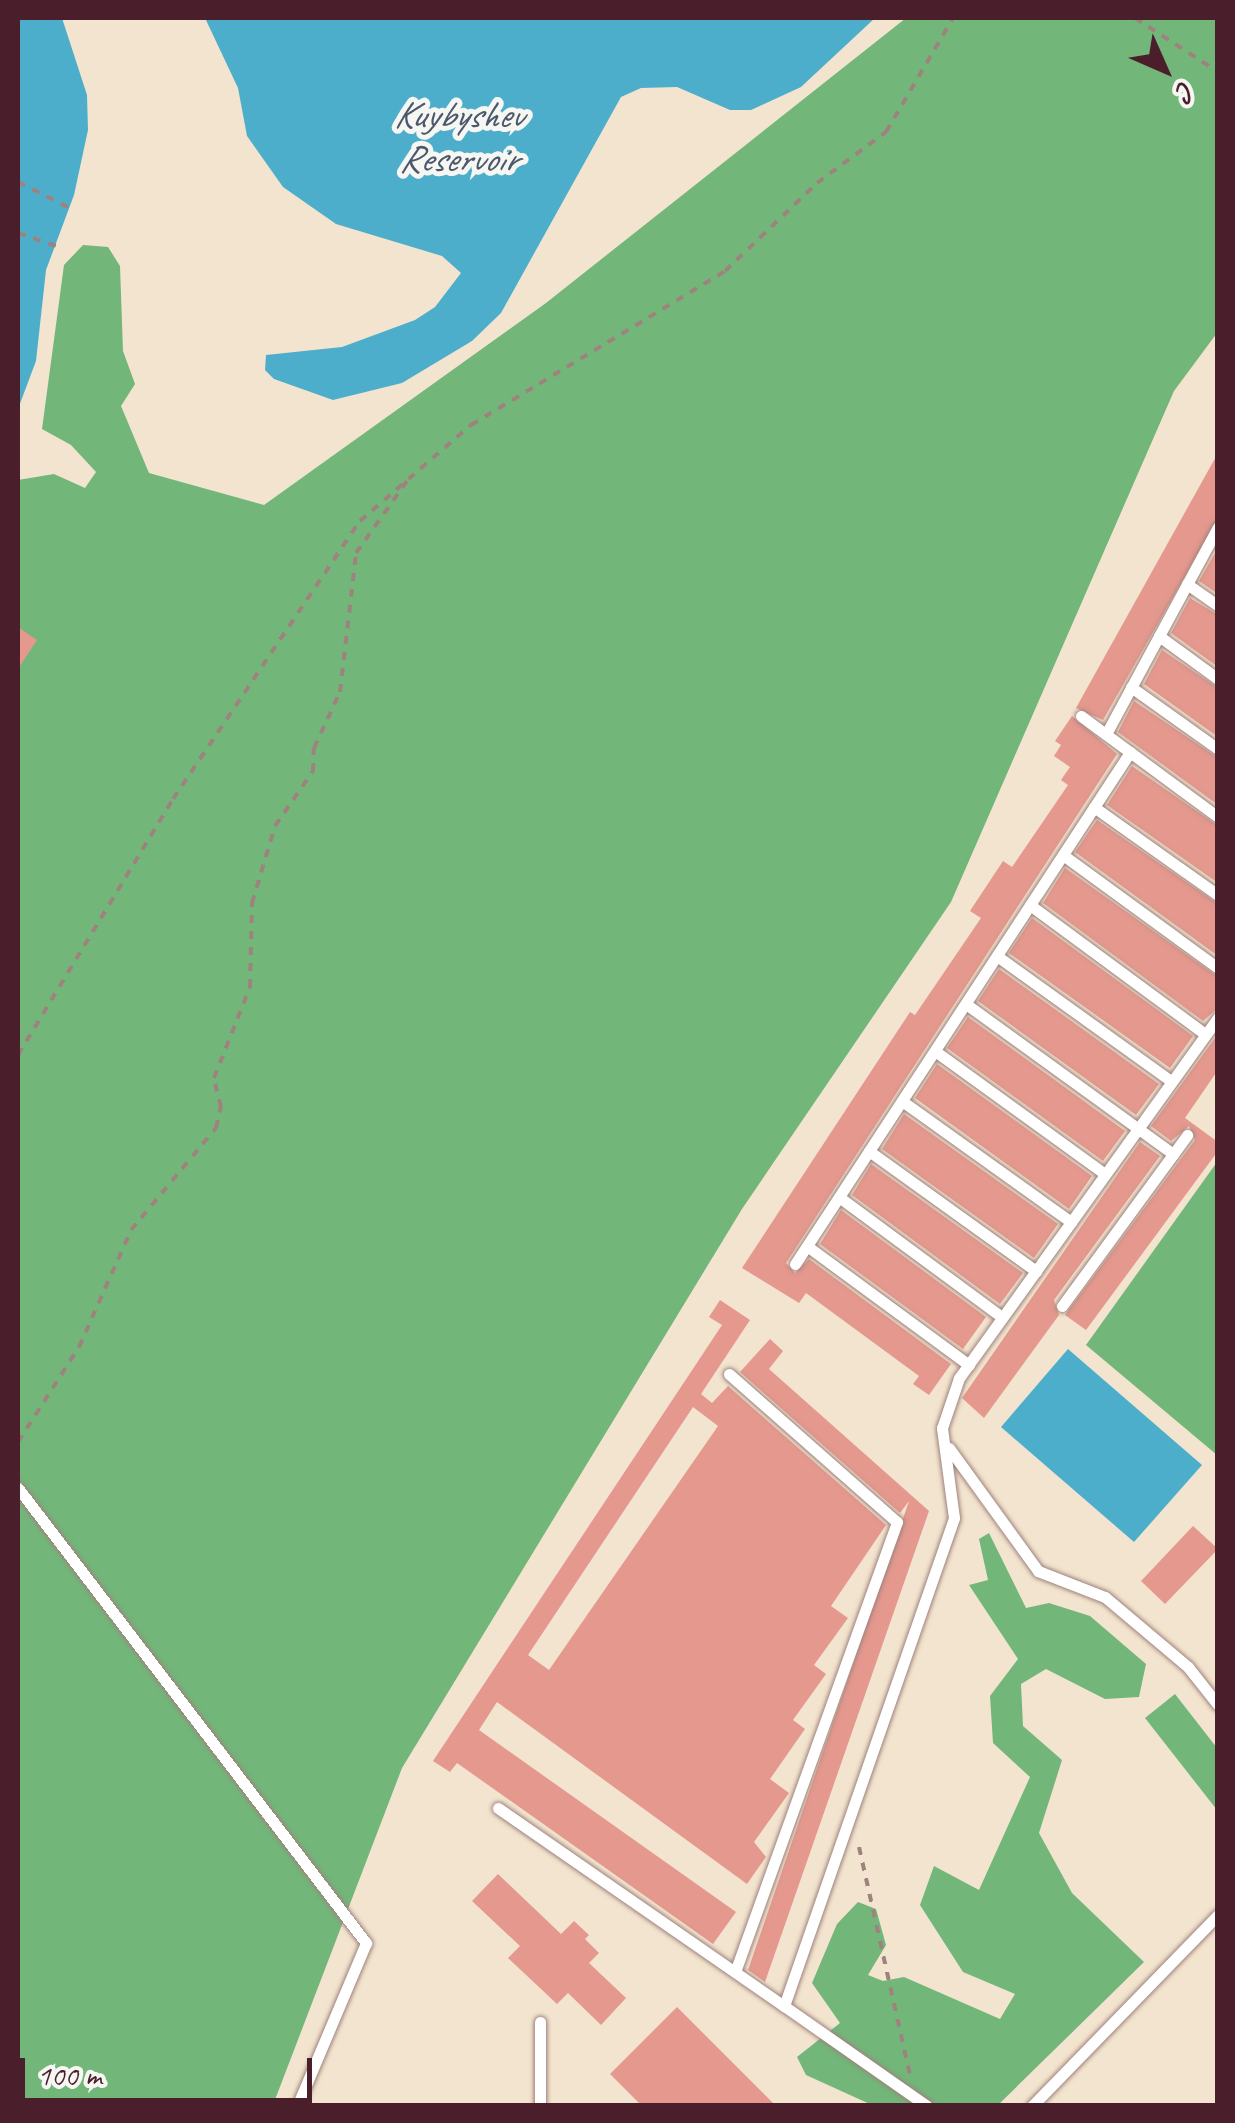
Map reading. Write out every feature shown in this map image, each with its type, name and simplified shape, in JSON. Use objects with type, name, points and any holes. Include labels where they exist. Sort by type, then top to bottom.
[{"type":"lane","points":[[1106,734],[1217,530]]},
{"type":"lane","points":[[1187,584],[1218,606]]},
{"type":"lane","points":[[1159,636],[1218,678]]},
{"type":"lane","points":[[1132,686],[1218,749]]},
{"type":"lane","points":[[1081,716],[1218,817]]},
{"type":"lane","points":[[795,1264],[1130,752]]},
{"type":"lane","points":[[1094,807],[1218,895]]},
{"type":"lane","points":[[1063,855],[1218,968]]},
{"type":"lane","points":[[1030,906],[1205,1034]]},
{"type":"lane","points":[[997,956],[1171,1081]]},
{"type":"lane","points":[[966,1004],[1172,1154]]},
{"type":"lane","points":[[784,2006],[954,1518],[949,1448],[942,1428],[969,1364],[1218,1016]]},
{"type":"lane","points":[[935,1050],[1105,1174]]},
{"type":"lane","points":[[902,1101],[1071,1222]]},
{"type":"lane","points":[[1062,1306],[1187,1135]]},
{"type":"lane","points":[[870,1151],[1036,1271]]},
{"type":"lane","points":[[839,1197],[1002,1318]]},
{"type":"lane","points":[[807,1246],[969,1364]]},
{"type":"lane","points":[[729,1374],[897,1522],[735,1972]]},
{"type":"lane","points":[[949,1448],[1038,1571],[1105,1597],[1188,1667],[1218,1706]]},
{"type":"lane","points":[[18,1488],[366,1943],[298,2106]]},
{"type":"lane","points":[[498,1808],[914,2093],[927,2106]]},
{"type":"lane","points":[[1032,2106],[1218,1916]]},
{"type":"lane","points":[[540,2022],[540,2106]]},
{"type":"path","points":[[18,1056],[174,799],[360,521],[471,425],[725,271],[817,183],[886,132],[952,18]]},
{"type":"path","points":[[1135,18],[1218,72]]},
{"type":"path","points":[[18,182],[70,208]]},
{"type":"path","points":[[18,233],[56,246]]},
{"type":"path","points":[[18,1442],[79,1346],[131,1230],[216,1128],[220,1107],[214,1078],[250,987],[252,902],[275,826],[313,771],[314,748],[340,692],[356,553],[410,476]]},
{"type":"path","points":[[860,1847],[914,2093]]},
{"type":"green space","points":[[906,18],[1217,18],[1217,333],[1174,391],[951,902],[742,1209],[402,1768],[273,2105],[18,2106],[18,480],[54,474],[85,488],[96,472],[71,445],[42,429],[64,265],[83,245],[108,247],[120,266],[123,351],[135,384],[121,406],[149,473],[264,505],[546,303]]},
{"type":"green space","points":[[1217,1162],[1217,1455],[1086,1345]]},
{"type":"green space","points":[[989,1533],[1026,1608],[1049,1603],[1090,1616],[1146,1664],[1139,1697],[1105,1699],[1046,1669],[1021,1684],[1023,1726],[1062,1760],[1039,1833],[1072,1893],[1144,1962],[998,2105],[872,2105],[806,2075],[797,2057],[840,2023],[812,1983],[837,1924],[858,1902],[876,1909],[886,1945],[868,1975],[883,1981],[904,1977],[1000,2019],[1015,1994],[963,1972],[920,1905],[934,1866],[979,1890],[1030,1777],[993,1743],[990,1696],[1018,1659],[969,1585],[988,1580],[979,1539]]},
{"type":"green space","points":[[1175,1694],[1217,1748],[1217,1810],[1145,1718]]},
{"type":"water","points":[[18,18],[62,18],[87,95],[88,130],[74,195],[46,270],[36,361],[18,409]]},
{"type":"water","name":"Kuybyshev Reservoir","points":[[205,18],[875,18],[801,87],[751,110],[730,110],[677,87],[641,88],[621,97],[501,313],[472,341],[402,383],[333,400],[274,379],[265,370],[266,355],[342,347],[415,320],[435,307],[461,273],[442,256],[336,224],[283,187],[247,136],[238,88]]},
{"type":"water","points":[[1068,1349],[1202,1465],[1134,1542],[1001,1427]]},
{"type":"building","points":[[1218,453],[1218,518],[1103,720],[1076,708]]},
{"type":"building","points":[[1218,548],[1218,594],[1199,581]]},
{"type":"building","points":[[1190,598],[1218,615],[1218,667],[1171,633]]},
{"type":"building","points":[[18,627],[37,640],[18,669]]},
{"type":"building","points":[[1162,650],[1218,688],[1218,737],[1144,684]]},
{"type":"building","points":[[1134,701],[1218,758],[1218,805],[1118,732]]},
{"type":"building","points":[[1072,716],[1117,754],[786,1263],[795,1273],[809,1259],[951,1364],[929,1395],[913,1384],[919,1376],[806,1293],[799,1303],[742,1268],[910,1012],[915,1015],[981,918],[970,911],[1003,861],[1012,867],[1068,785],[1061,780],[1070,767],[1054,756],[1061,745],[1055,741]]},
{"type":"building","points":[[1132,766],[1218,826],[1218,883],[1107,805]]},
{"type":"building","points":[[1097,820],[1218,904],[1218,956],[1075,852]]},
{"type":"building","points":[[1065,868],[1218,977],[1218,1008],[1203,1021],[1043,903]]},
{"type":"building","points":[[1032,918],[1193,1036],[1170,1068],[1009,953]]},
{"type":"building","points":[[999,969],[1159,1084],[1136,1115],[978,1001]]},
{"type":"building","points":[[968,1017],[1125,1131],[1103,1161],[947,1048]]},
{"type":"building","points":[[1218,1034],[1218,1070],[1185,1118],[1218,1142],[1218,1151],[1086,1330],[1065,1315],[1195,1140],[1189,1126],[1171,1141],[1151,1126]]},
{"type":"building","points":[[937,1064],[1092,1176],[1069,1209],[915,1098]]},
{"type":"building","points":[[904,1114],[1058,1224],[1034,1258],[882,1149]]},
{"type":"building","points":[[1140,1142],[1160,1156],[1054,1300],[1059,1315],[984,1418],[962,1398]]},
{"type":"building","points":[[871,1164],[1023,1273],[1000,1304],[852,1195]]},
{"type":"building","points":[[841,1210],[986,1317],[963,1349],[820,1244]]},
{"type":"building","points":[[720,1300],[750,1320],[701,1394],[712,1403],[728,1386],[886,1525],[831,1606],[848,1618],[814,1665],[826,1674],[793,1720],[805,1729],[770,1779],[789,1793],[754,1842],[766,1857],[747,1884],[497,1702],[479,1730],[736,1912],[713,1944],[457,1763],[450,1772],[433,1761],[722,1325],[709,1317]],"holes":[[[693,1407],[718,1426],[549,1670],[528,1655]]]},
{"type":"building","points":[[770,1339],[783,1351],[769,1369],[929,1511],[765,1982],[748,1970],[909,1501],[900,1513],[740,1372]]},
{"type":"building","points":[[1193,1526],[1218,1549],[1165,1604],[1141,1581]]},
{"type":"building","points":[[498,1874],[561,1934],[574,1921],[589,1935],[585,1939],[599,1953],[589,1963],[626,1998],[601,2025],[568,1993],[557,2004],[508,1958],[520,1946],[472,1901]]},
{"type":"building","points":[[677,2007],[776,2106],[642,2106],[610,2074]]}]
